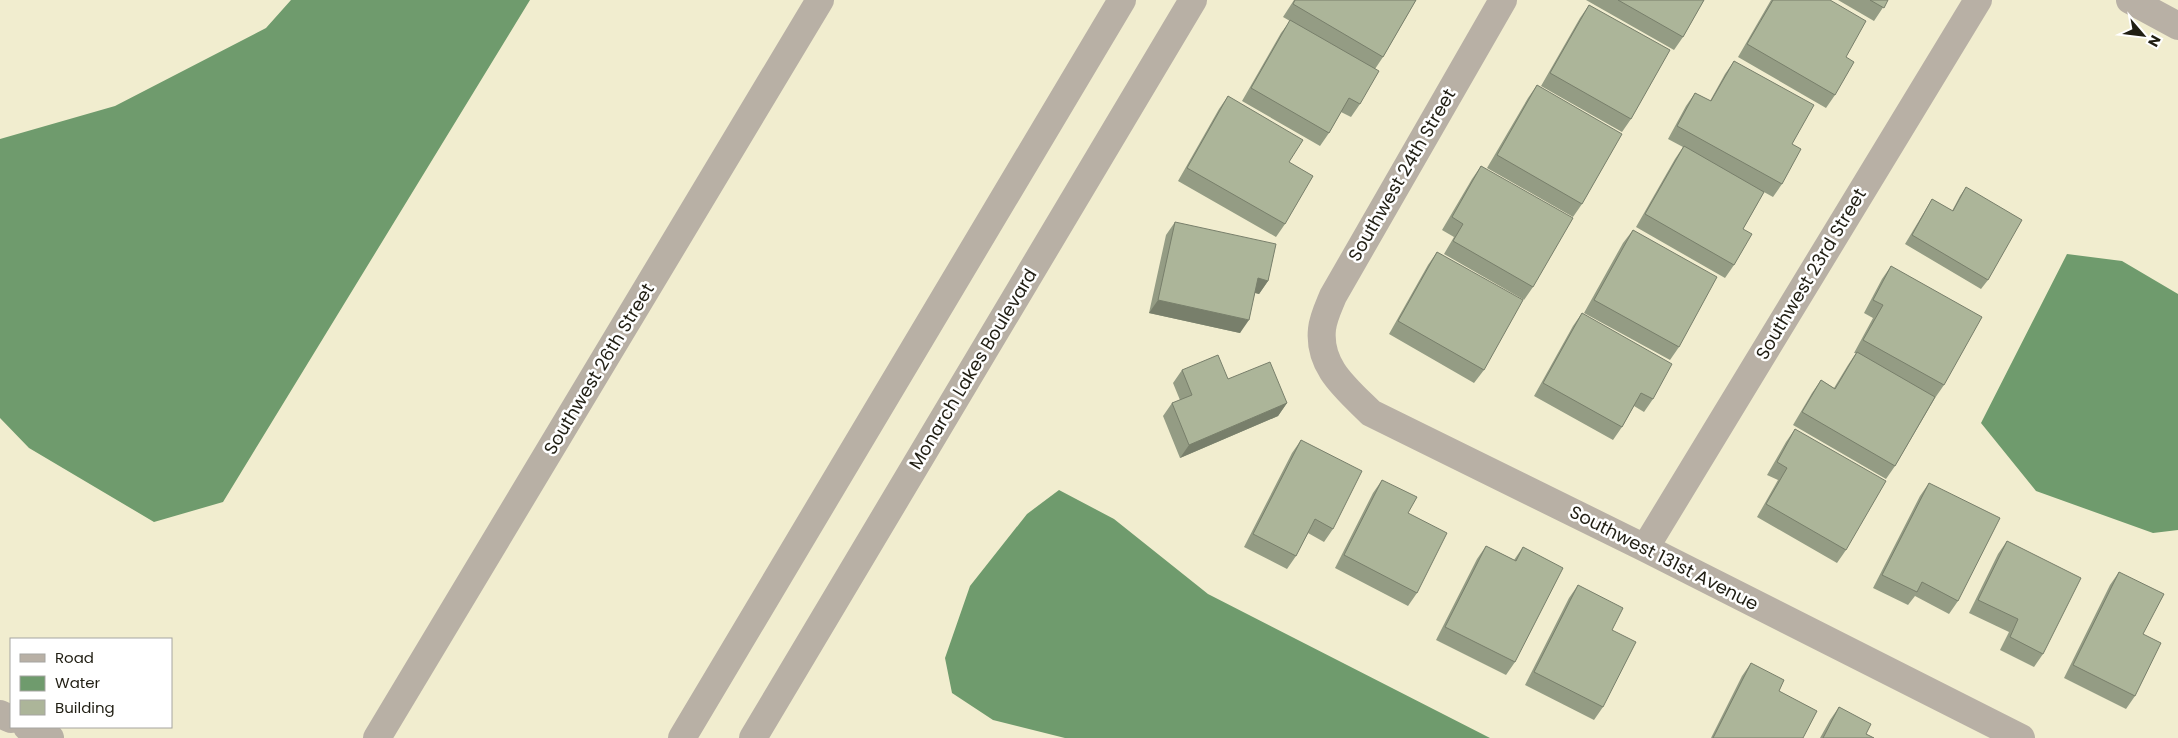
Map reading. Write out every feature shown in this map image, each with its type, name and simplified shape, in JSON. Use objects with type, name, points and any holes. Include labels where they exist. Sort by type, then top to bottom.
[{"type":"street","name":"Southwest 26th Street","points":[[377,738],[820,0]]},
{"type":"street","points":[[682,738],[1122,0]]},
{"type":"street","name":"Monarch Lakes Boulevard","points":[[753,738],[1193,0]]},
{"type":"street","name":"Southwest 24th Street","points":[[1325,357],[1322,329],[1333,296],[1503,0]]},
{"type":"street","name":"Southwest 23rd Street","points":[[1645,548],[1978,0]]},
{"type":"street","points":[[2130,0],[2178,26]]},
{"type":"street","name":"Southwest 131st Avenue","points":[[1325,357],[1337,380],[1371,413],[1645,548],[2021,738]]},
{"type":"street","points":[[29,728],[50,738]]},
{"type":"water","points":[[291,0],[530,0],[223,502],[154,522],[29,448],[0,418],[0,139],[115,106],[266,28]]},
{"type":"water","points":[[2067,254],[2122,261],[2178,294],[2178,530],[2153,533],[2036,491],[1981,423]]},
{"type":"water","points":[[1059,490],[1114,519],[1208,594],[1490,738],[1065,738],[993,720],[952,693],[945,658],[970,586],[1027,514]]},
{"type":"building","points":[[1295,0],[1416,0],[1383,57],[1293,4]]},
{"type":"building","points":[[1618,0],[1704,0],[1683,37]]},
{"type":"building","points":[[1773,0],[1830,0],[1866,21],[1846,57],[1854,62],[1835,95],[1747,44]]},
{"type":"building","points":[[1870,0],[1888,0],[1884,8]]},
{"type":"building","points":[[1589,5],[1670,50],[1631,119],[1550,73]]},
{"type":"building","points":[[1290,20],[1379,71],[1360,104],[1349,98],[1329,133],[1251,88]]},
{"type":"building","points":[[1734,61],[1814,105],[1792,144],[1801,149],[1782,184],[1677,126],[1695,93],[1711,101]]},
{"type":"building","points":[[1537,85],[1622,134],[1582,204],[1497,155]]},
{"type":"building","points":[[1228,96],[1303,140],[1289,162],[1313,176],[1285,224],[1187,168]]},
{"type":"building","points":[[1684,146],[1764,192],[1743,229],[1752,234],[1734,265],[1645,214]]},
{"type":"building","points":[[1481,166],[1573,218],[1533,287],[1453,241],[1463,224],[1452,217]]},
{"type":"building","points":[[1966,187],[2022,220],[1988,280],[1912,235],[1932,199],[1953,211]]},
{"type":"building","points":[[1175,222],[1276,244],[1268,281],[1258,278],[1249,320],[1158,300]]},
{"type":"building","points":[[1633,230],[1717,277],[1679,347],[1594,300]]},
{"type":"building","points":[[1437,252],[1523,300],[1484,370],[1398,321]]},
{"type":"building","points":[[1891,266],[1982,317],[1944,385],[1863,340],[1883,305],[1873,300]]},
{"type":"building","points":[[1582,313],[1672,364],[1653,399],[1641,393],[1622,427],[1543,383]]},
{"type":"building","points":[[1857,352],[1935,397],[1895,466],[1802,412],[1821,380],[1835,389]]},
{"type":"building","points":[[1218,355],[1228,379],[1270,362],[1287,403],[1189,445],[1172,403],[1192,395],[1182,370]]},
{"type":"building","points":[[1795,429],[1886,481],[1846,550],[1766,504],[1787,468],[1777,462]]},
{"type":"building","points":[[1301,440],[1362,471],[1333,529],[1315,519],[1296,556],[1253,534]]},
{"type":"building","points":[[1382,480],[1417,497],[1408,513],[1447,533],[1417,593],[1344,555]]},
{"type":"building","points":[[1929,483],[2000,518],[1958,601],[1922,582],[1917,592],[1882,575]]},
{"type":"building","points":[[2007,541],[2081,578],[2043,654],[2010,637],[2018,619],[1978,600]]},
{"type":"building","points":[[1486,546],[1516,561],[1523,547],[1563,568],[1515,662],[1445,627]]},
{"type":"building","points":[[2119,572],[2164,594],[2143,634],[2161,643],[2135,696],[2073,665]]},
{"type":"building","points":[[1578,585],[1623,608],[1612,630],[1636,642],[1603,707],[1534,672]]},
{"type":"building","points":[[1751,663],[1784,680],[1779,691],[1817,711],[1803,738],[1713,738]]},
{"type":"building","points":[[1839,707],[1871,724],[1866,734],[1874,738],[1823,738]]}]
